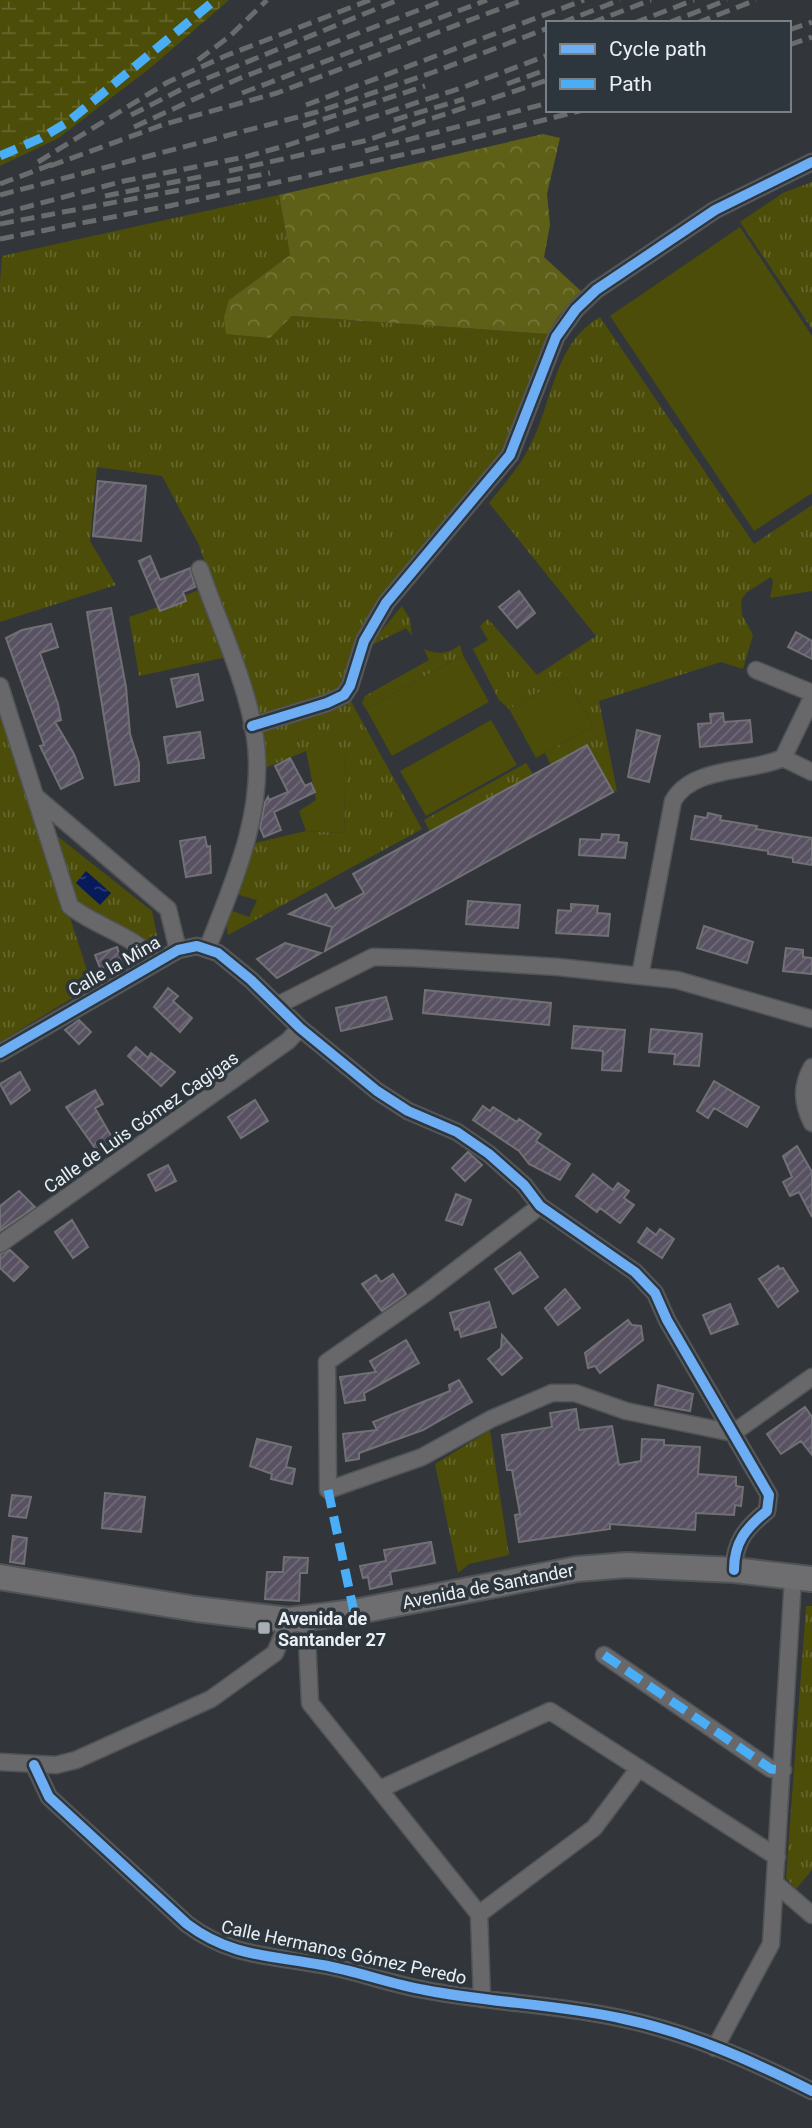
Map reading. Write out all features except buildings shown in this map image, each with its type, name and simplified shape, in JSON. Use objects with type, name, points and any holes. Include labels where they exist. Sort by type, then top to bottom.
[{"type":"highway","name":"Avenida de Santander","points":[[0,1577],[196,1609],[298,1619],[361,1611],[577,1569],[626,1565],[734,1570],[803,1579]]},
{"type":"street","points":[[252,726],[327,704],[344,695],[350,686],[367,634],[386,603],[510,455],[556,337],[576,309],[596,290],[715,210],[812,162]]},
{"type":"street","points":[[201,569],[252,726],[256,797],[234,879],[208,947],[251,979],[300,1028],[393,1102],[470,1140],[524,1185],[540,1206],[619,1259],[655,1293],[667,1320],[769,1494],[767,1511],[749,1526],[738,1542],[734,1570]]},
{"type":"street","points":[[640,976],[673,801],[678,792],[694,780],[769,764],[783,758],[812,696],[756,670]]},
{"type":"street","points":[[0,687],[70,906],[83,917],[127,939],[156,962]]},
{"type":"street","points":[[783,758],[812,772]]},
{"type":"street","points":[[35,796],[167,909],[178,950]]},
{"type":"street","name":"Calle la Mina","points":[[0,1053],[178,950],[208,947]]},
{"type":"street","points":[[278,1005],[373,957],[509,964],[677,980],[812,1019]]},
{"type":"street","name":"Calle de Luis Gómez Cagigas","points":[[0,1244],[244,1073],[288,1041],[300,1028]]},
{"type":"street","points":[[812,1067],[803,1088],[807,1112],[812,1123]]},
{"type":"street","points":[[540,1206],[426,1293],[327,1362],[328,1490],[422,1457],[491,1419],[552,1393],[575,1393],[626,1411],[733,1433],[812,1377]]},
{"type":"street","points":[[715,2048],[771,1944],[783,1770],[803,1579]]},
{"type":"street","points":[[0,1762],[56,1765],[76,1760],[211,1699],[275,1653],[298,1619]]},
{"type":"street","points":[[298,1619],[310,1703],[479,1914],[482,1999]]},
{"type":"street","points":[[604,1655],[771,1769],[783,1770]]},
{"type":"street","points":[[380,1789],[550,1711],[777,1857]]},
{"type":"street","name":"Calle Hermanos Gómez Peredo","points":[[34,1765],[49,1797],[187,1924],[211,1942],[233,1950],[333,1967],[423,1990],[623,2018],[668,2029],[812,2091]]},
{"type":"street","points":[[479,1914],[594,1828],[639,1768]]},
{"type":"street","points":[[776,1884],[812,1915]]},
{"type":"green space","points":[[0,0],[229,0],[149,69],[57,139],[0,166]]},
{"type":"green space","points":[[543,134],[560,138],[547,194],[550,225],[544,257],[581,291],[558,317],[548,334],[292,316],[270,338],[226,334],[224,317],[229,300],[290,255],[279,195]]},
{"type":"green space","points":[[812,182],[812,329],[740,222],[783,193]]},
{"type":"green space","points":[[279,195],[290,255],[229,300],[270,338],[292,316],[548,334],[504,448],[374,609],[340,690],[260,719],[255,713],[199,545],[162,476],[97,467],[90,541],[116,585],[0,622],[0,282],[2,256]]},
{"type":"green space","points":[[740,227],[812,336],[812,493],[754,531],[610,316]]},
{"type":"green space","points":[[600,317],[754,544],[812,505],[812,591],[770,598],[773,582],[771,577],[747,592],[741,600],[742,615],[753,635],[743,669],[721,662],[599,701],[617,791],[613,792],[587,745],[551,765],[545,753],[593,726],[566,677],[509,709],[499,700],[473,649],[488,640],[480,626],[488,619],[537,675],[596,636],[489,503],[526,454],[538,429],[556,375],[573,342],[585,328]]},
{"type":"green space","points":[[203,588],[227,657],[139,676],[129,617],[158,607],[160,611],[186,601],[184,596]]},
{"type":"green space","points":[[402,606],[410,619],[412,636],[406,628],[368,647]]},
{"type":"green space","points":[[460,645],[463,655],[366,709],[362,703],[365,696],[429,660],[424,649],[443,653]]},
{"type":"green space","points":[[463,655],[489,702],[392,756],[366,709]]},
{"type":"green space","points":[[566,677],[593,726],[536,758],[509,709]]},
{"type":"green space","points":[[0,698],[92,986],[0,1042]]},
{"type":"green space","points":[[349,698],[422,829],[228,935],[226,921],[230,910],[249,917],[257,900],[236,894],[251,844],[306,831],[344,833],[346,751],[306,751],[265,768],[261,730],[347,705]]},
{"type":"green space","points":[[491,720],[517,765],[426,816],[400,771]]},
{"type":"green space","points":[[306,751],[346,751],[344,833],[306,831],[299,811],[316,800]]},
{"type":"green space","points":[[526,763],[533,774],[430,832],[424,820]]},
{"type":"green space","points":[[47,828],[152,911],[160,950],[75,901]]},
{"type":"green space","points":[[490,1430],[509,1555],[469,1564],[458,1573],[435,1464]]},
{"type":"green space","points":[[806,1606],[812,1606],[812,1870],[796,1889],[786,1878]]},
{"type":"water","points":[[86,871],[111,893],[100,905],[76,883]]},
{"type":"railway","points":[[198,60],[230,36],[267,0]]},
{"type":"railway","points":[[38,162],[168,82],[225,56],[370,0]]},
{"type":"railway","points":[[131,115],[186,87],[398,0]]},
{"type":"railway","points":[[134,127],[238,79],[445,0]]},
{"type":"railway","points":[[242,93],[487,0]]},
{"type":"railway","points":[[50,166],[165,124],[277,93],[523,0]]},
{"type":"railway","points":[[306,105],[584,0]]},
{"type":"railway","points":[[566,21],[620,0]]},
{"type":"railway","points":[[596,21],[651,0]]},
{"type":"railway","points":[[639,21],[694,0]]},
{"type":"railway","points":[[673,21],[727,0]]},
{"type":"railway","points":[[702,21],[756,0]]},
{"type":"railway","points":[[791,29],[812,22]]},
{"type":"railway","points":[[0,195],[317,112],[434,72],[546,29]]},
{"type":"railway","points":[[791,44],[812,37]]},
{"type":"railway","points":[[0,214],[124,181],[245,157],[288,145],[464,87],[546,56]]},
{"type":"railway","points":[[507,84],[546,70]]},
{"type":"railway","points":[[229,171],[364,141],[546,81]]},
{"type":"railway","points":[[303,126],[425,86]]},
{"type":"railway","points":[[394,120],[464,99]]},
{"type":"railway","points":[[365,151],[546,104]]},
{"type":"railway","points":[[0,239],[169,206],[438,147],[575,112]]},
{"type":"railway","points":[[0,184],[58,162]]},
{"type":"railway","points":[[0,224],[270,173]]},
{"type":"railway","points":[[105,196],[204,176]]},
{"type":"marked path","points":[[0,156],[41,138],[68,122],[215,0]]},
{"type":"marked path","points":[[328,1490],[354,1612]]},
{"type":"marked path","points":[[604,1655],[771,1769],[783,1770]]},
{"type":"cycle path","points":[[252,726],[327,703],[344,695],[350,686],[364,641],[386,603],[510,455],[556,337],[576,309],[596,290],[715,210],[812,162]]},
{"type":"cycle path","points":[[0,1053],[178,950],[197,946],[218,953],[251,980],[300,1028],[377,1091],[408,1111],[457,1132],[489,1154],[524,1185],[540,1206],[635,1272],[655,1293],[667,1320],[769,1495],[767,1511],[747,1530],[739,1544],[734,1570]]},
{"type":"cycle path","points":[[34,1765],[49,1797],[187,1924],[219,1943],[251,1953],[335,1968],[425,1990],[574,2010],[649,2025],[720,2049],[812,2091]]},
{"type":"place","name":"Avenida de Santander 27","points":[[264,1628]]}]
